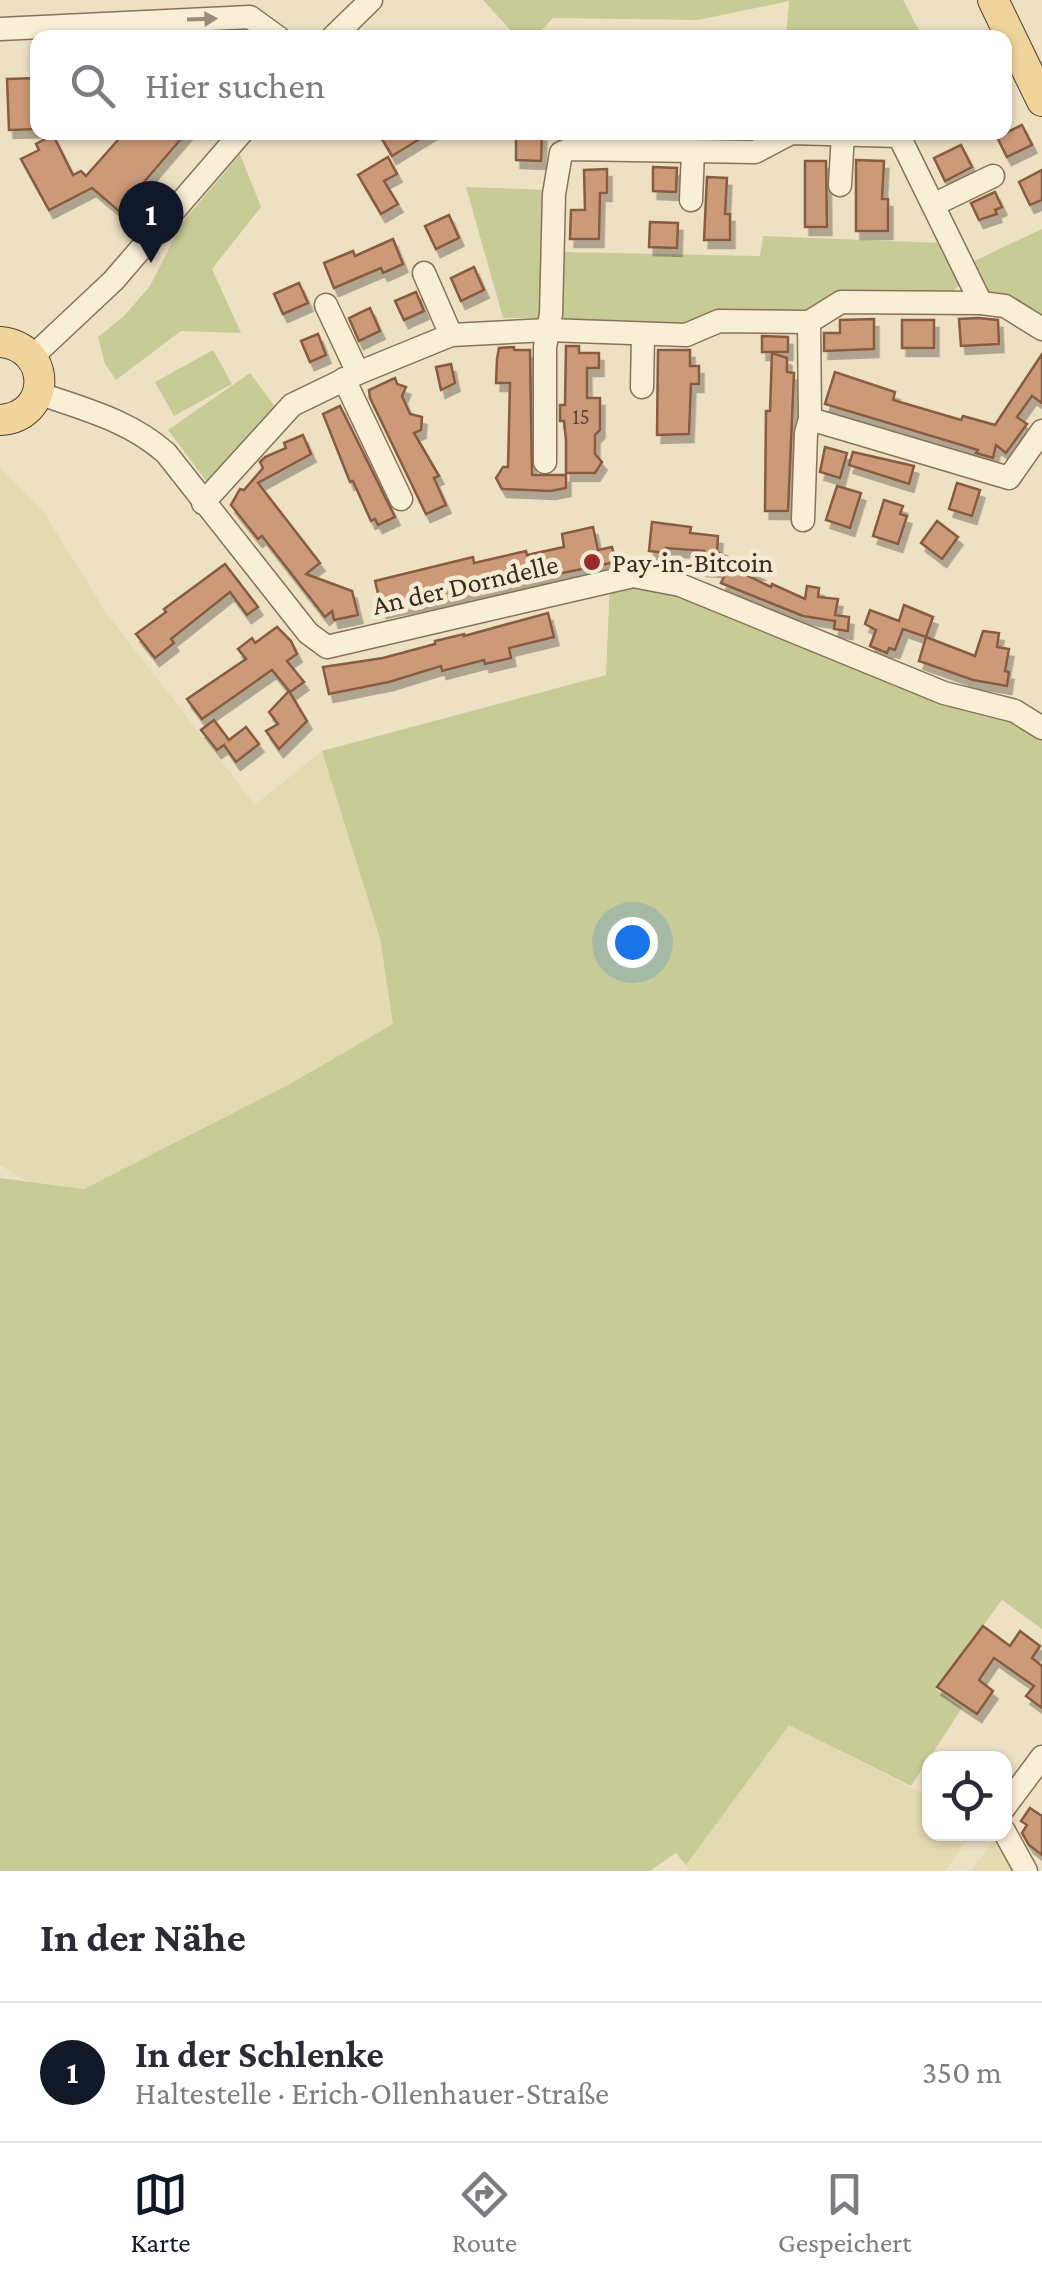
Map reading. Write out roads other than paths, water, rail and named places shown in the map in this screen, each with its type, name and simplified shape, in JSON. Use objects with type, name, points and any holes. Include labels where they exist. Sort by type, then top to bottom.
[{"type":"main road","points":[[992,0],[1007,30]]},
{"type":"main road","points":[[1012,41],[1042,102]]},
{"type":"main road","points":[[0,342],[14,344],[32,357],[38,368],[38,393],[22,414],[0,420]]},
{"type":"street","points":[[340,30],[372,0]]},
{"type":"street","points":[[0,29],[250,17],[268,30]]},
{"type":"street","points":[[32,357],[113,281],[235,140]]},
{"type":"street","points":[[545,462],[554,194],[562,153],[570,149],[754,152],[777,140]]},
{"type":"street","points":[[840,186],[843,140]]},
{"type":"street","points":[[905,140],[981,302]]},
{"type":"street","points":[[691,200],[693,151]]},
{"type":"street","points":[[933,205],[992,176]]},
{"type":"street","points":[[424,273],[451,335]]},
{"type":"street","points":[[203,503],[279,415],[304,397],[451,335],[548,330],[686,335],[718,322],[808,322],[841,302],[981,302],[1005,306],[1042,329]]},
{"type":"street","points":[[326,305],[402,499]]},
{"type":"street","points":[[803,520],[810,419],[808,322]]},
{"type":"street","points":[[642,334],[642,387]]},
{"type":"street","name":"An der Dorndelle","points":[[38,393],[128,426],[151,439],[308,633],[327,647],[633,576],[680,584],[944,694],[1014,711],[1042,728]]},
{"type":"street","points":[[810,419],[1009,478],[1042,431]]},
{"type":"street","points":[[1012,1797],[1042,1758]]},
{"type":"street","points":[[1010,1841],[1026,1871]]},
{"type":"place","name":"In der Schlenke","points":[[151,263]]},
{"type":"place","name":"Pay-in-Bitcoin","points":[[592,562]]}]
